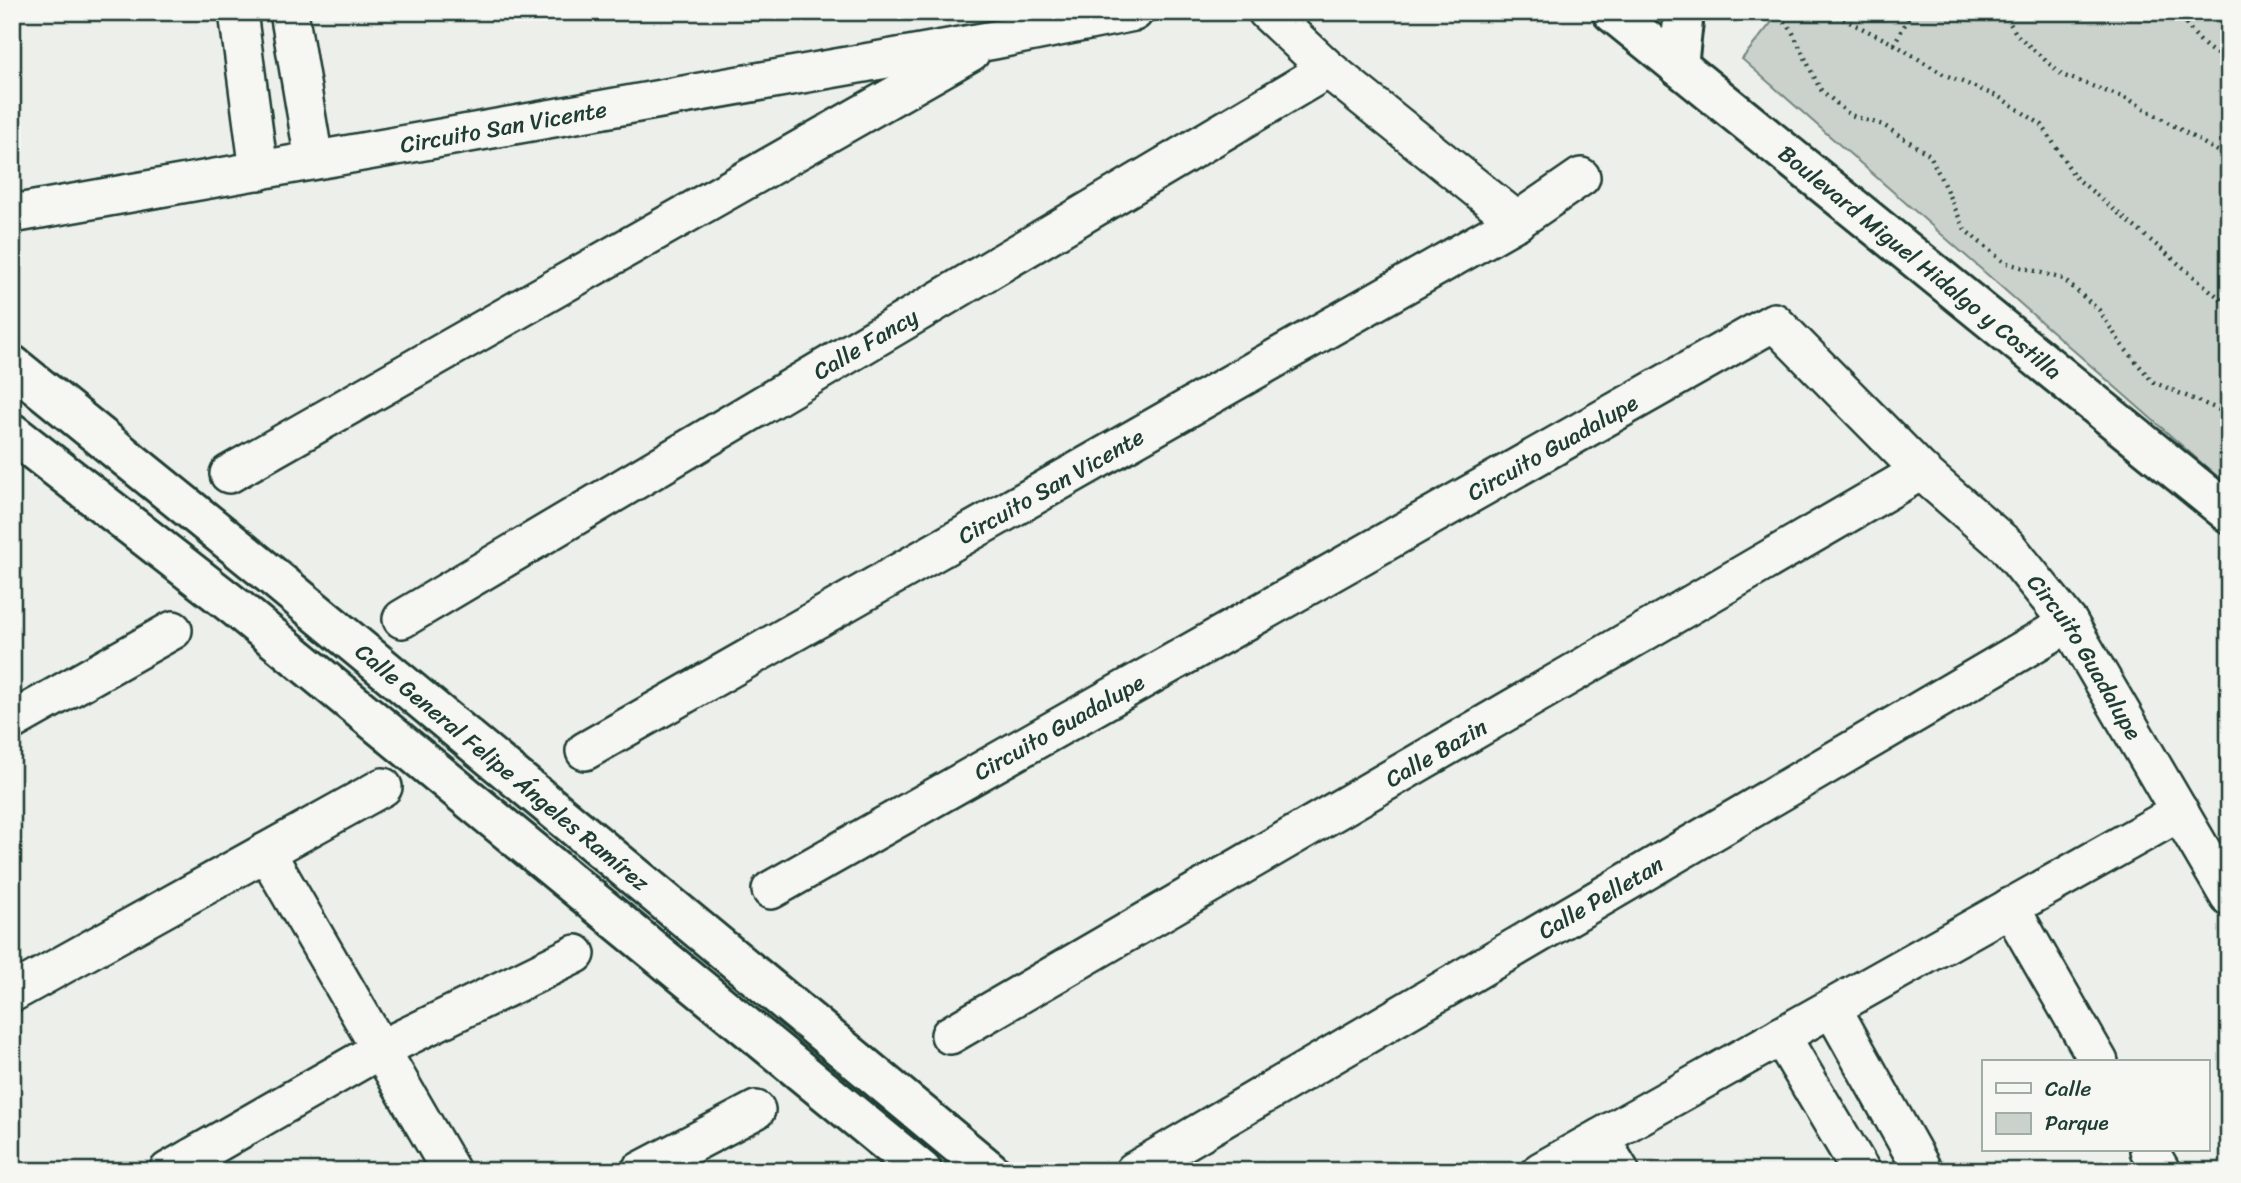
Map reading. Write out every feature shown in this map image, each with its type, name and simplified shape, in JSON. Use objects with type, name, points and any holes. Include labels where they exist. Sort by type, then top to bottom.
[{"type":"street","points":[[238,12],[259,171]]},
{"type":"street","points":[[289,12],[314,160]]},
{"type":"street","name":"Circuito San Vicente","points":[[12,214],[994,40],[1134,12]]},
{"type":"street","points":[[1267,12],[1328,69],[1517,221]]},
{"type":"street","name":"Boulevard Miguel Hidalgo y Costilla","points":[[1612,12],[2229,513]]},
{"type":"street","points":[[1678,66],[1684,12]]},
{"type":"street","name":"Circuito San Vicente","points":[[229,474],[994,40]]},
{"type":"street","name":"Calle Fancy","points":[[402,619],[1328,69]]},
{"type":"street","name":"Circuito San Vicente","points":[[585,751],[1517,221],[1581,177]]},
{"type":"street","name":"Circuito Guadalupe","points":[[771,890],[1774,322],[1921,471],[2007,546],[2069,624],[2229,897]]},
{"type":"street","name":"Calle General Felipe Ángeles Ramírez","points":[[12,365],[271,575],[990,1171]]},
{"type":"street","name":"Calle General Felipe Ángeles Ramírez","points":[[12,433],[237,609],[922,1171]]},
{"type":"street","name":"Calle Bazin","points":[[950,1035],[1921,471]]},
{"type":"street","points":[[237,609],[271,575]]},
{"type":"street","name":"Calle Pelletan","points":[[1134,1171],[2069,624]]},
{"type":"street","points":[[12,721],[173,630]]},
{"type":"street","points":[[12,993],[383,787]]},
{"type":"street","points":[[1541,1171],[2180,812]]},
{"type":"street","points":[[266,852],[451,1171]]},
{"type":"street","points":[[2010,907],[2098,1060]]},
{"type":"street","points":[[168,1171],[380,1049],[576,954]]},
{"type":"street","points":[[1832,1008],[1923,1171]]},
{"type":"street","points":[[1781,1036],[1861,1171]]},
{"type":"street","points":[[640,1171],[756,1110]]},
{"type":"street","points":[[1600,1138],[1620,1171]]},
{"type":"street","points":[[2150,1152],[2161,1171]]},
{"type":"path","points":[[1774,12],[1791,29],[1820,89],[1850,115],[1883,125],[1930,155],[1965,230],[2004,262],[2063,279],[2099,310],[2121,344],[2153,382],[2222,411],[2229,418]]},
{"type":"path","points":[[1894,44],[1912,12]]},
{"type":"path","points":[[2003,12],[2017,35],[2062,75],[2130,100],[2229,158]]},
{"type":"path","points":[[2178,12],[2194,36],[2221,57],[2229,59]]},
{"type":"path","points":[[1837,14],[1943,74],[1999,97],[2042,125],[2075,177],[2229,306]]},
{"type":"green space","points":[[1780,12],[2229,12],[2229,487],[1742,59]]}]
